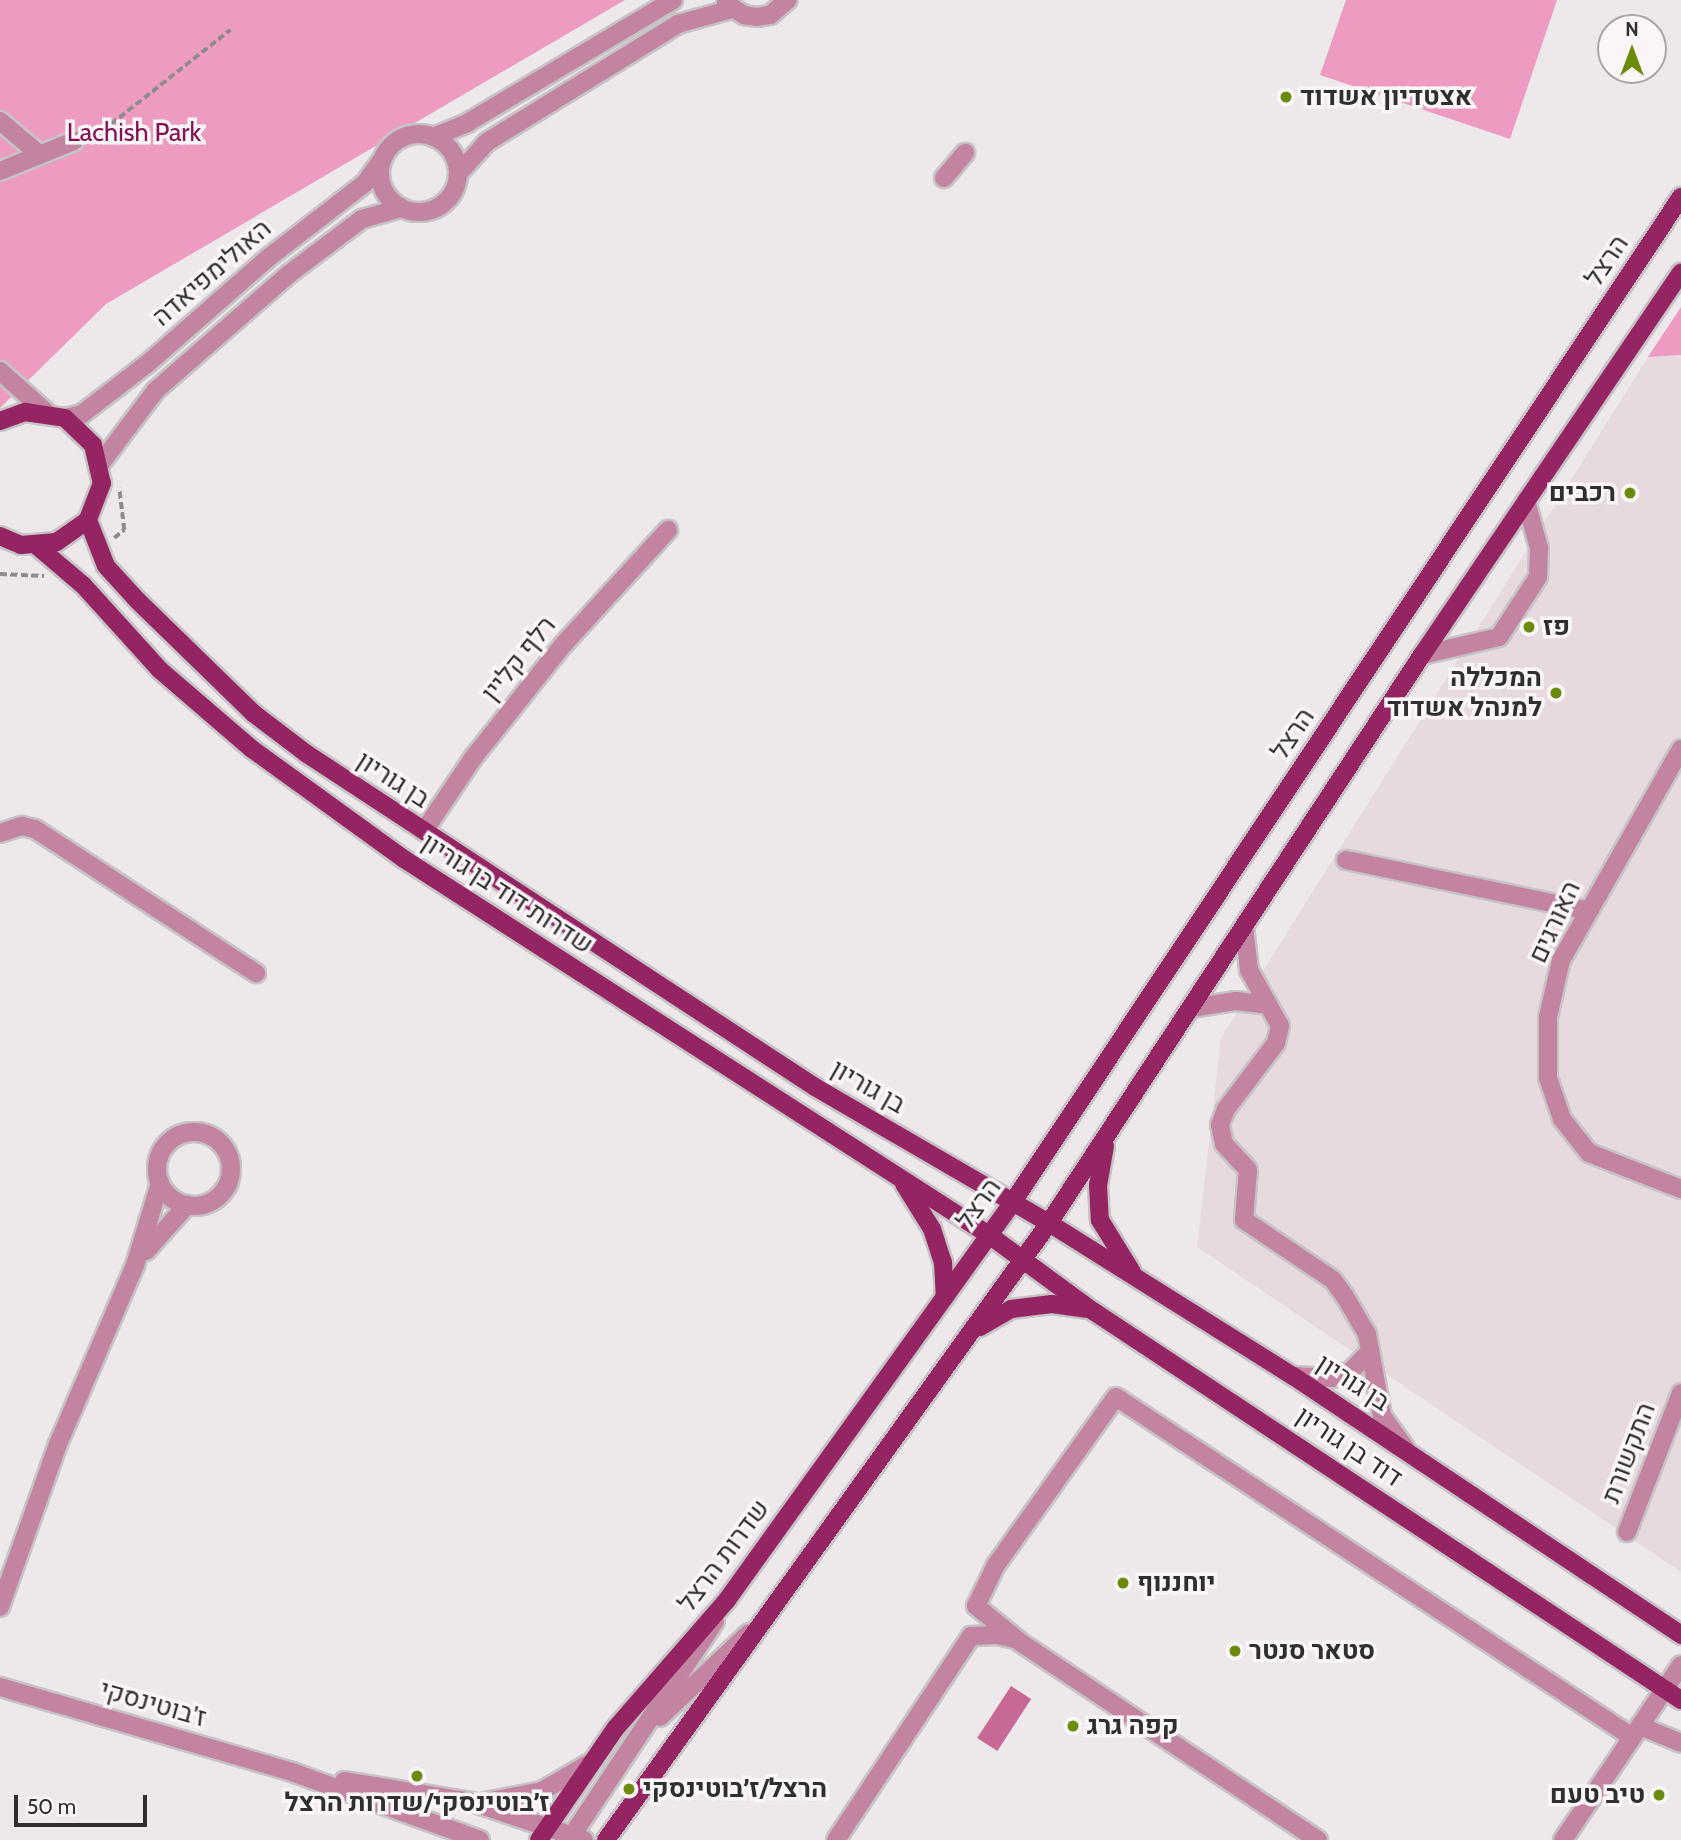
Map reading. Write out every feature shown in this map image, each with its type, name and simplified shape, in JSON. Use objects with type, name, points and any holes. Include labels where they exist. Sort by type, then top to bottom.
[{"type":"main road","name":"הרצל","points":[[945,1297],[1013,1202],[1681,197]]},
{"type":"main road","points":[[607,1840],[761,1621],[1049,1223],[1422,655],[1681,272]]},
{"type":"main road","points":[[0,421],[25,412],[46,412],[65,418],[81,429],[101,463],[102,483],[88,520],[56,542],[37,546],[2,540]]},
{"type":"main road","name":"בן גוריון","points":[[88,520],[106,566],[204,667],[307,754],[815,1087],[1049,1223],[1293,1376],[1405,1448],[1681,1635]]},
{"type":"main road","name":"שדרות דוד בן גוריון","points":[[37,546],[83,585],[160,670],[262,756],[404,859],[989,1235]]},
{"type":"main road","points":[[1106,1139],[1098,1185],[1100,1220],[1138,1281]]},
{"type":"main road","points":[[901,1179],[932,1229],[943,1262],[945,1297]]},
{"type":"main road","name":"דוד בן גוריון","points":[[989,1235],[1093,1311],[1681,1700]]},
{"type":"main road","name":"שדרות הרצל","points":[[543,1833],[588,1765],[727,1600],[945,1297]]},
{"type":"main road","points":[[974,1330],[1021,1308],[1069,1305],[1093,1311]]},
{"type":"street","points":[[673,0],[467,123],[433,137],[410,135],[384,157],[380,180],[390,200],[401,208],[422,212],[439,207],[451,196],[458,174],[487,142],[678,24],[728,5],[757,17],[770,15],[788,0]]},
{"type":"street","points":[[0,121],[40,155]]},
{"type":"street","points":[[433,137],[449,148],[458,174]]},
{"type":"street","points":[[0,171],[74,141]]},
{"type":"street","points":[[944,178],[965,153]]},
{"type":"street","name":"האולימפיאדה","points":[[65,418],[89,409],[147,364],[268,258],[365,183],[384,157]]},
{"type":"street","name":"האולימפיאדה","points":[[101,463],[156,390],[289,274],[362,219],[401,208]]},
{"type":"street","points":[[0,370],[46,412]]},
{"type":"street","points":[[1422,655],[1499,637],[1538,577],[1539,548],[1526,500]]},
{"type":"street","name":"רלף קליין","points":[[424,831],[473,758],[563,645],[668,530]]},
{"type":"street","name":"האורגים","points":[[1681,749],[1586,910],[1559,971],[1548,1017],[1548,1078],[1562,1119],[1589,1153],[1681,1189]]},
{"type":"street","points":[[1,834],[22,826],[35,829],[256,973]]},
{"type":"street","points":[[1346,860],[1586,910]]},
{"type":"street","points":[[1244,926],[1248,970],[1279,1020],[1279,1037],[1226,1109],[1220,1125],[1224,1144],[1248,1170],[1244,1220],[1333,1280],[1357,1314],[1370,1350],[1382,1416],[1405,1448]]},
{"type":"street","points":[[1191,1008],[1236,1001],[1268,1005]]},
{"type":"street","points":[[0,1607],[58,1444],[135,1265],[160,1183],[160,1153],[178,1135],[200,1132],[220,1142],[231,1166],[227,1186],[214,1201],[187,1205],[170,1198],[160,1183]]},
{"type":"street","points":[[135,1265],[187,1205]]},
{"type":"street","points":[[1293,1376],[1332,1378],[1351,1371],[1370,1350]]},
{"type":"street","name":"התקשורת","points":[[1627,1532],[1681,1393]]},
{"type":"street","points":[[1318,1840],[1020,1642],[976,1606],[996,1565],[1116,1397],[1636,1731],[1681,1743]]},
{"type":"street","points":[[575,1838],[631,1743],[690,1663],[727,1600]]},
{"type":"street","points":[[631,1743],[761,1621]]},
{"type":"street","points":[[1660,1621],[1681,1622]]},
{"type":"street","points":[[836,1840],[971,1636],[997,1635],[1020,1642]]},
{"type":"street","points":[[1563,1840],[1681,1665]]},
{"type":"street","name":"ז'בוטינסקי","points":[[0,1687],[292,1772],[480,1840]]},
{"type":"street","points":[[472,1802],[542,1791],[588,1765]]},
{"type":"street","name":"ז'בוטינסקי","points":[[292,1772],[472,1802],[543,1833],[575,1838]]},
{"type":"path","points":[[74,141],[111,124],[230,30]]},
{"type":"shaded area","points":[[1681,355],[1681,1572],[1197,1247],[1221,1038],[1648,357]]},
{"type":"shaded area","points":[[1011,1686],[1031,1699],[997,1751],[977,1738]]},
{"type":"green space","name":"Lachish Park","points":[[0,0],[625,0],[106,304],[0,408]]},
{"type":"green space","points":[[1346,0],[1557,0],[1510,139],[1320,75]]},
{"type":"green space","points":[[1681,307],[1681,355],[1648,357]]},
{"type":"place","name":"אצטדיון אשדוד","points":[[1286,97]]},
{"type":"place","name":"רכבים","points":[[1630,493]]},
{"type":"place","name":"פז","points":[[1529,627]]},
{"type":"place","name":"המכללה למנהל אשדוד","points":[[1556,693]]},
{"type":"place","name":"יוחננוף","points":[[1123,1583]]},
{"type":"place","name":"סטאר סנטר","points":[[1235,1651]]},
{"type":"place","name":"קפה גרג","points":[[1073,1726]]},
{"type":"place","name":"ז׳בוטינסקי/שדרות הרצל","points":[[417,1776]]},
{"type":"place","name":"הרצל/ז׳בוטינסקי","points":[[629,1789]]},
{"type":"place","name":"טיב טעם","points":[[1659,1795]]}]
